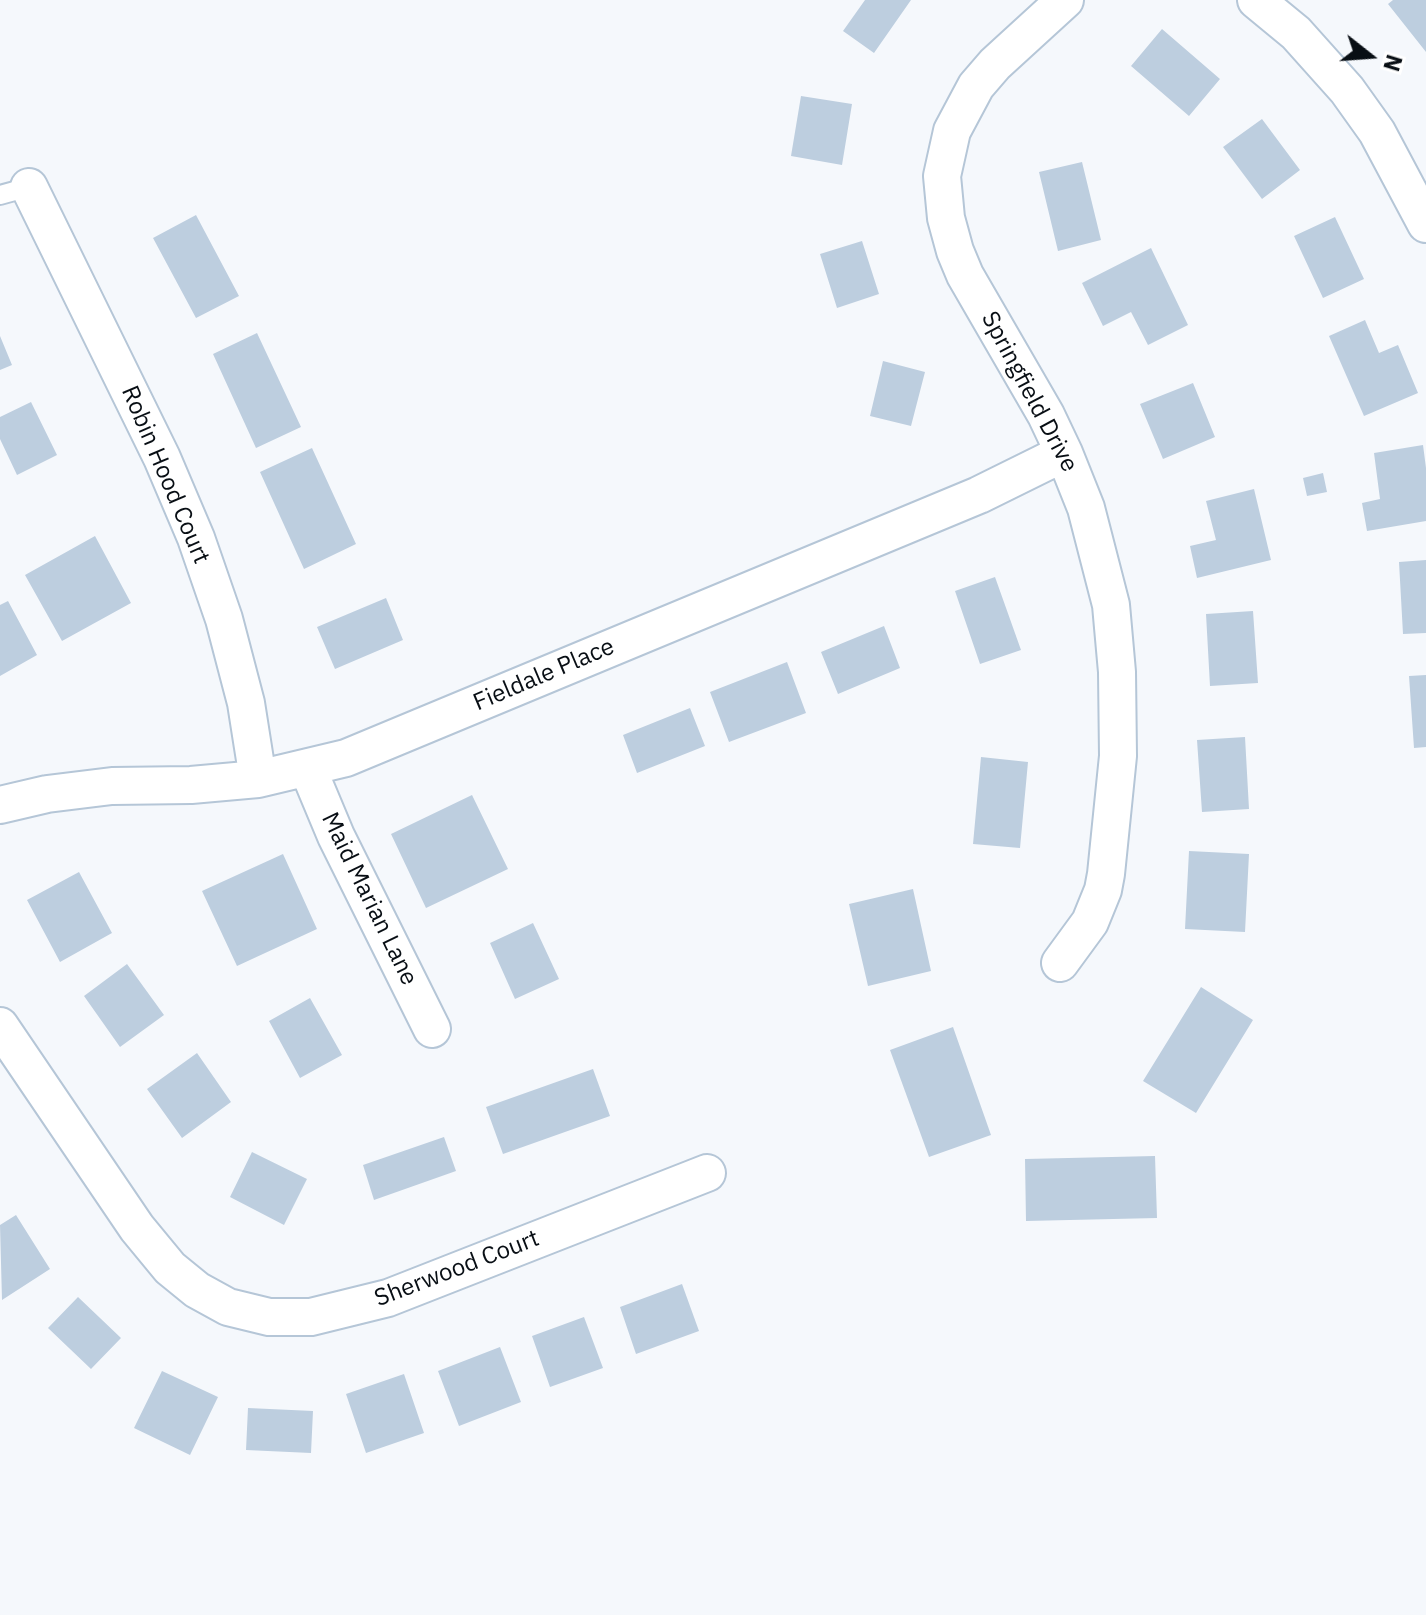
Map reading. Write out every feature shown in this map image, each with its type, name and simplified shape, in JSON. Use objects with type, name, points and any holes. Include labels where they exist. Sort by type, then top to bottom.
[{"type":"street","name":"Springfield Drive","points":[[1060,963],[1090,922],[1103,890],[1114,807],[1118,723],[1115,639],[1108,591],[1086,508],[1064,453],[1046,415],[965,275],[955,251],[946,218],[942,176],[952,131],[976,86],[995,64],[1065,0]]},
{"type":"street","points":[[1256,0],[1296,33],[1347,90],[1390,154],[1426,224]]},
{"type":"street","name":"Robin Hood Court","points":[[15,191],[162,458],[196,538],[224,619],[246,703],[258,779]]},
{"type":"street","name":"Fieldale Place","points":[[0,805],[47,794],[112,786],[191,785],[258,779],[346,758],[979,495],[1064,453]]},
{"type":"street","name":"Maid Marian Lane","points":[[308,769],[336,836],[432,1029]]},
{"type":"street","name":"Sherwood Court","points":[[0,1026],[128,1215],[170,1268],[197,1290],[228,1307],[269,1317],[311,1317],[388,1298],[457,1274],[496,1255],[707,1173]]},
{"type":"building","points":[[865,0],[911,0],[874,53],[843,31]]},
{"type":"building","points":[[1393,0],[1426,0],[1426,52],[1388,4]]},
{"type":"building","points":[[1162,29],[1220,79],[1189,116],[1131,66]]},
{"type":"building","points":[[801,96],[852,104],[842,165],[791,156]]},
{"type":"building","points":[[1262,119],[1300,170],[1262,199],[1223,147]]},
{"type":"building","points":[[1082,162],[1101,240],[1058,251],[1039,172]]},
{"type":"building","points":[[196,215],[239,296],[196,318],[153,238]]},
{"type":"building","points":[[1335,217],[1364,279],[1323,298],[1294,236]]},
{"type":"building","points":[[862,241],[879,294],[837,308],[820,254]]},
{"type":"building","points":[[1151,248],[1188,325],[1148,345],[1131,312],[1103,326],[1082,283]]},
{"type":"building","points":[[1365,320],[1379,353],[1398,345],[1418,393],[1364,416],[1329,336]]},
{"type":"building","points":[[257,333],[301,427],[256,448],[213,354]]},
{"type":"building","points":[[0,336],[12,365],[0,370]]},
{"type":"building","points":[[883,361],[925,372],[911,426],[870,416]]},
{"type":"building","points":[[1193,383],[1215,437],[1163,459],[1140,404]]},
{"type":"building","points":[[31,402],[57,455],[17,475],[0,439],[0,417]]},
{"type":"building","points":[[1423,445],[1426,521],[1367,531],[1362,503],[1380,499],[1374,453]]},
{"type":"building","points":[[312,448],[356,544],[304,569],[260,472]]},
{"type":"building","points":[[1323,473],[1327,492],[1307,496],[1303,478]]},
{"type":"building","points":[[1254,489],[1271,560],[1197,578],[1190,546],[1216,540],[1206,501]]},
{"type":"building","points":[[95,536],[131,603],[62,641],[25,575]]},
{"type":"building","points":[[1426,560],[1426,633],[1403,634],[1399,562]]},
{"type":"building","points":[[995,577],[1021,650],[980,664],[955,591]]},
{"type":"building","points":[[386,598],[403,640],[335,669],[317,627]]},
{"type":"building","points":[[8,601],[37,655],[0,676],[0,605]]},
{"type":"building","points":[[1253,611],[1258,683],[1210,686],[1206,614]]},
{"type":"building","points":[[884,626],[900,668],[838,694],[821,652]]},
{"type":"building","points":[[787,662],[806,713],[729,742],[710,692]]},
{"type":"building","points":[[1426,675],[1426,747],[1414,748],[1409,676]]},
{"type":"building","points":[[690,708],[705,746],[637,773],[623,735]]},
{"type":"building","points":[[1245,737],[1249,809],[1202,812],[1197,740]]},
{"type":"building","points":[[981,757],[1028,762],[1020,848],[973,844]]},
{"type":"building","points":[[472,795],[508,869],[426,908],[391,834]]},
{"type":"building","points":[[1189,851],[1249,854],[1245,932],[1185,929]]},
{"type":"building","points":[[283,854],[317,929],[237,966],[202,891]]},
{"type":"building","points":[[79,872],[112,933],[60,962],[27,900]]},
{"type":"building","points":[[913,889],[931,971],[868,986],[849,904]]},
{"type":"building","points":[[533,923],[559,979],[515,999],[490,943]]},
{"type":"building","points":[[127,964],[164,1015],[120,1047],[84,996]]},
{"type":"building","points":[[1201,987],[1253,1020],[1196,1113],[1143,1081]]},
{"type":"building","points":[[310,998],[342,1055],[300,1078],[269,1021]]},
{"type":"building","points":[[953,1027],[991,1135],[929,1157],[890,1050]]},
{"type":"building","points":[[197,1053],[231,1102],[182,1138],[147,1089]]},
{"type":"building","points":[[593,1069],[610,1116],[503,1154],[486,1107]]},
{"type":"building","points":[[444,1137],[456,1171],[374,1200],[363,1165]]},
{"type":"building","points":[[252,1152],[307,1179],[284,1225],[230,1197]]},
{"type":"building","points":[[1155,1156],[1157,1218],[1026,1221],[1025,1159]]},
{"type":"building","points":[[16,1215],[50,1269],[2,1300],[0,1225]]},
{"type":"building","points":[[682,1284],[699,1331],[636,1354],[620,1307]]},
{"type":"building","points":[[78,1297],[121,1338],[91,1369],[48,1328]]},
{"type":"building","points":[[584,1317],[603,1368],[550,1387],[532,1336]]},
{"type":"building","points":[[500,1347],[521,1402],[459,1426],[438,1371]]},
{"type":"building","points":[[162,1371],[218,1397],[190,1455],[134,1428]]},
{"type":"building","points":[[404,1374],[424,1433],[366,1453],[346,1394]]},
{"type":"building","points":[[248,1408],[313,1411],[311,1453],[246,1450]]}]
